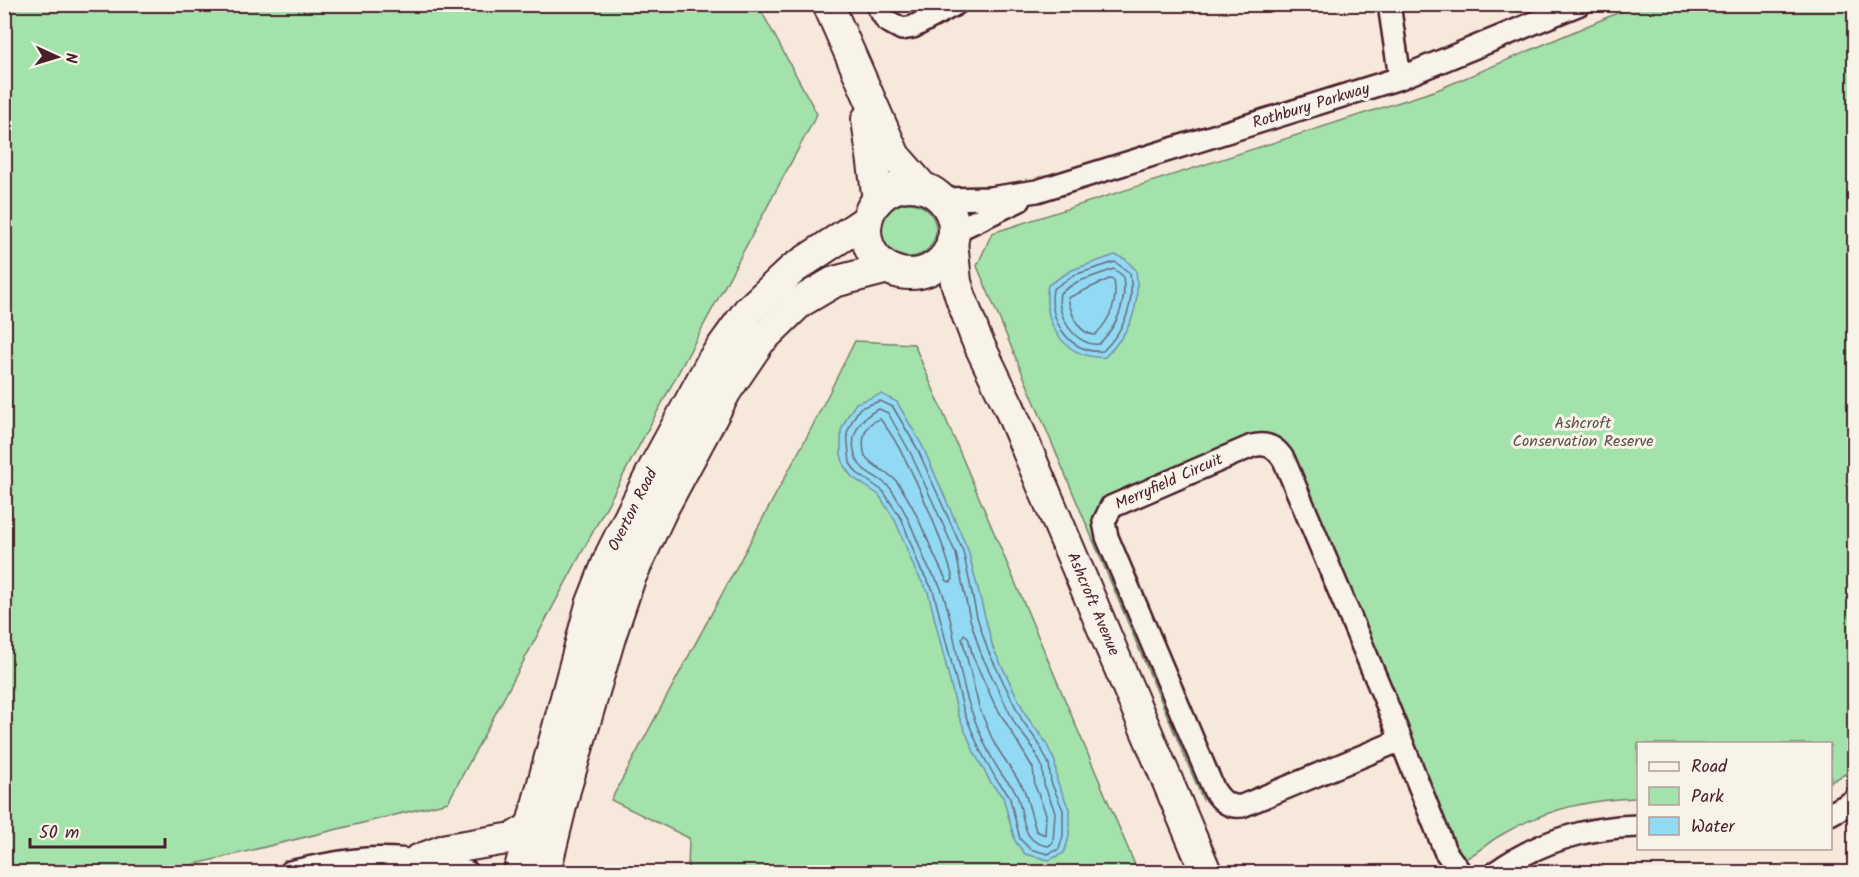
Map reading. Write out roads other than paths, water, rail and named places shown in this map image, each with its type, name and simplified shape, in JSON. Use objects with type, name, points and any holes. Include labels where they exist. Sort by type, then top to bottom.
[{"type":"street","points":[[828,4],[895,156],[951,214],[953,236],[939,263],[902,271],[870,247],[867,239],[872,210],[861,81]]},
{"type":"street","points":[[876,4],[887,21],[902,29],[912,27],[956,4]]},
{"type":"street","points":[[1389,4],[1400,78]]},
{"type":"street","name":"Rothbury Parkway","points":[[932,194],[990,198],[1036,191],[1400,78],[1580,4]]},
{"type":"street","points":[[872,210],[903,187],[932,194]]},
{"type":"street","name":"Rothbury Parkway","points":[[953,236],[1036,191]]},
{"type":"street","name":"Overton Road","points":[[519,873],[585,627],[601,580],[634,506],[707,370],[740,321],[767,291],[793,269],[872,210]]},
{"type":"street","name":"Ashcroft Avenue","points":[[953,236],[956,282],[976,338],[1010,407],[1206,873]]},
{"type":"street","name":"Overton Road","points":[[545,873],[565,790],[622,598],[650,533],[726,391],[759,341],[800,302],[834,282],[902,271]]},
{"type":"street","name":"Ashcroft Avenue","points":[[902,271],[936,290],[976,338]]},
{"type":"street","name":"Merryfield Circuit","points":[[1401,740],[1242,806],[1232,806],[1222,800],[1214,790],[1107,537],[1104,522],[1111,507],[1252,446],[1264,444],[1276,449],[1284,460],[1401,740],[1445,851],[1460,873]]},
{"type":"street","points":[[1832,813],[1854,801]]},
{"type":"street","points":[[1496,873],[1521,856],[1556,841],[1600,829],[1637,826]]},
{"type":"street","points":[[418,860],[447,849],[513,838],[531,827]]},
{"type":"street","points":[[290,873],[363,858],[418,860],[466,873]]},
{"type":"water","points":[[1115,255],[1125,259],[1136,270],[1137,296],[1132,318],[1122,338],[1105,357],[1078,352],[1068,346],[1052,325],[1048,313],[1048,285],[1072,270]]},
{"type":"water","points":[[881,394],[897,402],[922,445],[968,550],[993,648],[1027,717],[1045,741],[1055,762],[1057,781],[1069,809],[1069,837],[1064,853],[1049,860],[1025,854],[1015,841],[1003,797],[991,783],[974,752],[958,714],[928,592],[915,570],[896,522],[879,495],[852,477],[844,466],[841,454],[841,431],[847,417],[856,403]]},
{"type":"park label","name":"Ashcroft Conservation Reserve","points":[[1583,432]]}]
